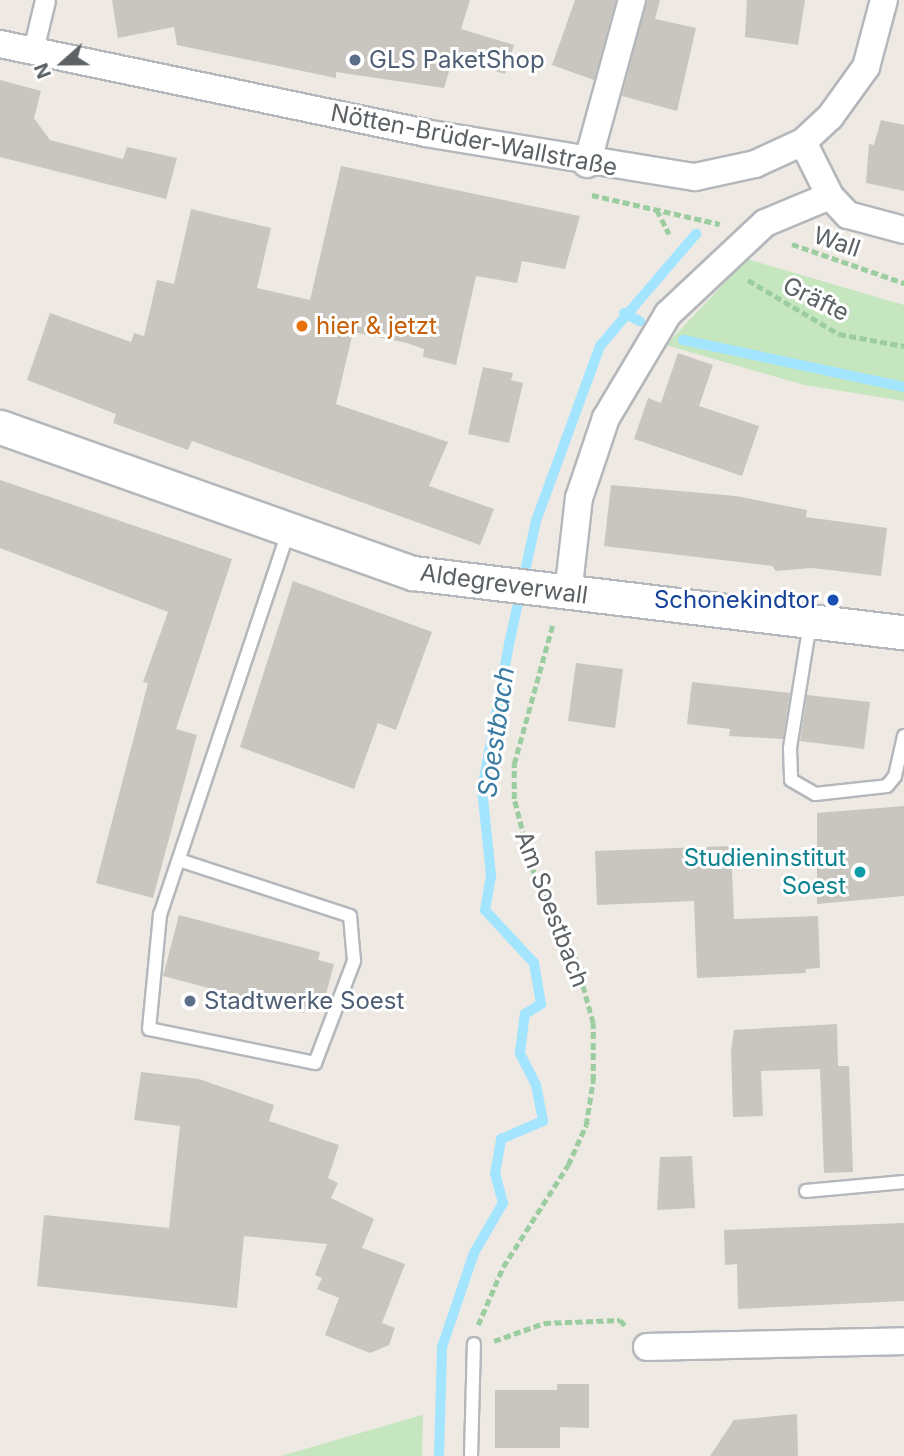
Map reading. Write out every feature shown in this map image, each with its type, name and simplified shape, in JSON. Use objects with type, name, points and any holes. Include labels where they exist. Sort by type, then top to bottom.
[{"type":"street","points":[[33,50],[45,0]]},
{"type":"street","points":[[587,164],[632,0]]},
{"type":"street","name":"Nötten-Brüder-Wallstraße","points":[[0,44],[587,164],[695,177],[755,164],[803,142],[830,117],[866,67],[884,0]]},
{"type":"street","points":[[803,142],[830,197],[848,215],[904,230]]},
{"type":"street","points":[[559,593],[579,498],[606,418],[668,314],[724,258],[760,228],[830,197]]},
{"type":"street","name":"Aldegreverwall","points":[[0,427],[413,573],[501,587],[904,632]]},
{"type":"street","points":[[647,1347],[904,1341]]},
{"type":"lane","points":[[179,860],[350,916],[354,961],[315,1063],[149,1029],[160,915],[289,529]]},
{"type":"lane","points":[[810,622],[790,748],[791,780],[815,794],[887,786],[895,776],[904,736]]},
{"type":"lane","points":[[806,1191],[904,1182]]},
{"type":"lane","points":[[471,1456],[474,1344]]},
{"type":"path","points":[[587,164],[583,193],[657,210],[760,228]]},
{"type":"path","points":[[657,210],[669,233]]},
{"type":"path","name":"Wall","points":[[760,228],[791,244],[904,283]]},
{"type":"path","name":"Gräfte","points":[[724,258],[761,292],[839,334],[904,345]]},
{"type":"path","name":"Am Soestbach","points":[[474,1344],[481,1311],[503,1267],[568,1165],[586,1125],[593,1081],[593,1023],[575,958],[532,869],[514,799],[514,764],[559,593]]},
{"type":"path","points":[[474,1344],[544,1323],[620,1320],[647,1347]]},
{"type":"green space","points":[[747,259],[904,305],[904,401],[804,385],[666,345]]},
{"type":"green space","points":[[422,1415],[422,1456],[281,1456]]},
{"type":"building","points":[[112,0],[470,0],[461,29],[514,45],[505,74],[453,58],[444,88],[336,72],[336,78],[177,45],[174,27],[118,38]]},
{"type":"building","points":[[575,0],[616,0],[594,80],[552,65]]},
{"type":"building","points":[[647,0],[660,0],[655,19],[696,28],[677,111],[622,96]]},
{"type":"building","points":[[747,0],[805,0],[798,45],[745,37]]},
{"type":"building","points":[[0,80],[41,91],[34,118],[50,140],[123,159],[127,147],[177,158],[166,199],[0,157]]},
{"type":"building","points":[[881,120],[904,125],[904,191],[866,183],[869,144],[874,145]]},
{"type":"building","points":[[341,166],[580,216],[565,269],[522,261],[517,283],[476,276],[456,365],[423,357],[424,349],[407,343],[353,332],[336,404],[448,442],[429,486],[494,509],[480,545],[192,441],[188,450],[113,423],[116,414],[27,380],[50,313],[131,342],[134,333],[144,336],[157,280],[174,284],[191,209],[271,228],[257,288],[310,300]]},
{"type":"building","points":[[678,353],[713,365],[699,406],[759,426],[742,476],[634,439],[648,398],[661,403]]},
{"type":"building","points":[[483,367],[513,373],[511,380],[523,383],[509,443],[468,434]]},
{"type":"building","points":[[0,480],[232,559],[176,729],[197,735],[153,898],[96,883],[148,683],[143,682],[168,612],[0,548]]},
{"type":"building","points":[[611,485],[736,496],[807,510],[806,517],[887,528],[881,576],[812,568],[776,571],[772,566],[604,546]]},
{"type":"building","points":[[293,581],[432,632],[396,730],[378,723],[354,789],[240,747]]},
{"type":"building","points":[[576,663],[623,669],[615,728],[568,721]]},
{"type":"building","points":[[692,682],[790,693],[783,739],[729,736],[730,729],[687,724]]},
{"type":"building","points":[[807,695],[870,702],[864,749],[800,741]]},
{"type":"building","name":"Studieninstitut Soest","points":[[904,806],[904,896],[817,904],[817,813]]},
{"type":"building","points":[[731,846],[734,919],[818,916],[820,968],[806,969],[806,973],[697,978],[694,901],[597,905],[595,851]]},
{"type":"building","points":[[179,915],[320,952],[318,960],[334,964],[322,1009],[306,1005],[304,1013],[163,976]]},
{"type":"building","points":[[837,1024],[838,1066],[849,1066],[853,1172],[824,1173],[820,1069],[761,1071],[763,1116],[733,1117],[731,1050],[734,1030]]},
{"type":"building","points":[[141,1072],[199,1079],[274,1105],[269,1121],[339,1145],[328,1178],[338,1183],[331,1198],[374,1219],[362,1248],[405,1264],[382,1323],[395,1328],[389,1345],[370,1353],[325,1335],[339,1298],[317,1289],[322,1278],[315,1275],[327,1244],[244,1236],[237,1308],[37,1286],[44,1215],[169,1228],[180,1126],[134,1120]]},
{"type":"building","points":[[692,1156],[695,1208],[657,1210],[660,1157]]},
{"type":"building","points":[[904,1223],[904,1301],[738,1309],[737,1264],[725,1265],[724,1230]]},
{"type":"building","points":[[557,1384],[589,1384],[589,1428],[560,1427],[560,1448],[495,1448],[495,1390],[557,1390]]},
{"type":"building","points":[[797,1414],[798,1456],[710,1456],[734,1420]]},
{"type":"waterway","name":"Soestbach","points":[[439,1456],[442,1347],[474,1253],[503,1203],[495,1174],[501,1139],[543,1121],[536,1085],[520,1053],[525,1014],[541,1004],[534,963],[485,910],[491,875],[482,790],[509,644],[536,521],[600,346],[696,234]]},
{"type":"waterway","points":[[624,313],[640,321]]},
{"type":"waterway","points":[[683,340],[904,387]]},
{"type":"place","name":"GLS PaketShop","points":[[355,60]]},
{"type":"place","name":"hier & jetzt","points":[[302,326]]},
{"type":"place","name":"Schonekindtor","points":[[833,600]]},
{"type":"place","name":"Studieninstitut Soest","points":[[860,872]]},
{"type":"place","name":"Stadtwerke Soest","points":[[190,1001]]}]
